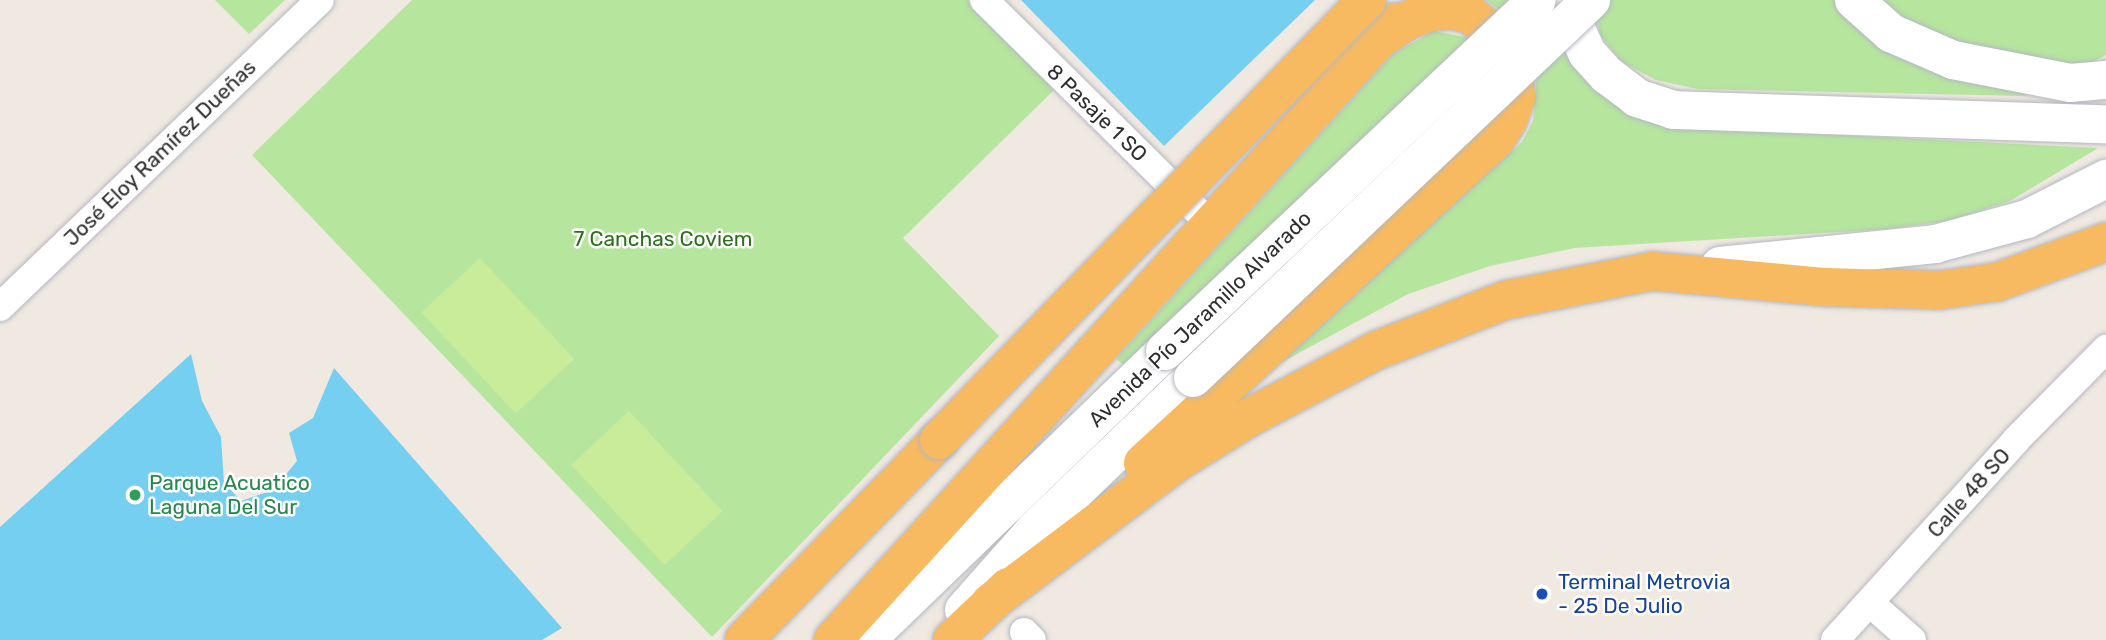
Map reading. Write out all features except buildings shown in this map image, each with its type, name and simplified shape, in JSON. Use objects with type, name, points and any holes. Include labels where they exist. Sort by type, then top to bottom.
[{"type":"highway","points":[[744,640],[1367,0]]},
{"type":"highway","points":[[833,640],[1415,0]]},
{"type":"highway","points":[[952,640],[1495,141],[1516,98],[1517,80],[1505,44],[1487,26],[1453,10],[1433,12],[1410,19],[1377,41]]},
{"type":"highway","points":[[990,603],[1180,460],[1306,385],[1375,351],[1506,300],[1652,271],[1884,291],[1997,282],[2106,242]]},
{"type":"main road","name":"Avenida Pío Jaramillo Alvarado","points":[[866,640],[1164,351],[1537,0]]},
{"type":"main road","points":[[1563,0],[1587,53],[1607,75],[1637,98],[1673,110],[2106,124]]},
{"type":"main road","name":"Avenida Pío Jaramillo Alvarado","points":[[937,640],[1036,529],[1591,0]]},
{"type":"main road","points":[[1854,0],[1891,33],[1954,60],[2070,83],[2106,80]]},
{"type":"main road","points":[[1652,271],[1796,261],[1935,244],[2027,219],[2106,179]]},
{"type":"street","name":"José Eloy Ramírez Dueñas","points":[[0,307],[320,0]]},
{"type":"street","name":"8 Pasaje 1 SO","points":[[984,0],[1210,224]]},
{"type":"street","name":"Calle 48 SO","points":[[1835,640],[2017,439],[2106,349]]},
{"type":"street","points":[[1870,603],[1912,640]]},
{"type":"green space","points":[[215,0],[285,0],[249,34]]},
{"type":"green space","name":"7 Canchas Coviem","points":[[412,0],[968,0],[1054,90],[903,238],[999,336],[712,637],[252,155]]},
{"type":"green space","points":[[1486,0],[1548,0],[1681,127],[2098,148],[2010,201],[1948,221],[1888,229],[1574,248],[1490,266],[1408,294],[1269,369],[1522,142],[1533,121],[1537,75],[1501,11]]},
{"type":"green space","points":[[1594,0],[2106,0],[2106,55],[2024,96],[1698,89],[1656,80],[1622,62],[1600,35]]},
{"type":"green space","points":[[1434,31],[1470,38],[1125,366],[1116,359],[1393,54]]},
{"type":"green space","points":[[480,258],[574,359],[516,413],[421,313]]},
{"type":"green space","points":[[629,411],[722,511],[665,565],[571,465]]},
{"type":"water","points":[[1021,0],[1315,0],[1164,146]]},
{"type":"water","name":"Parque Acuatico Laguna Del Sur","points":[[191,354],[202,401],[221,437],[224,483],[241,501],[273,490],[297,461],[289,433],[313,418],[334,368],[562,628],[542,640],[0,640],[0,527]]},
{"type":"place","name":"Parque Acuatico Laguna Del Sur","points":[[135,495]]},
{"type":"place","name":"Terminal Metrovia - 25 De Julio","points":[[1542,594]]}]
